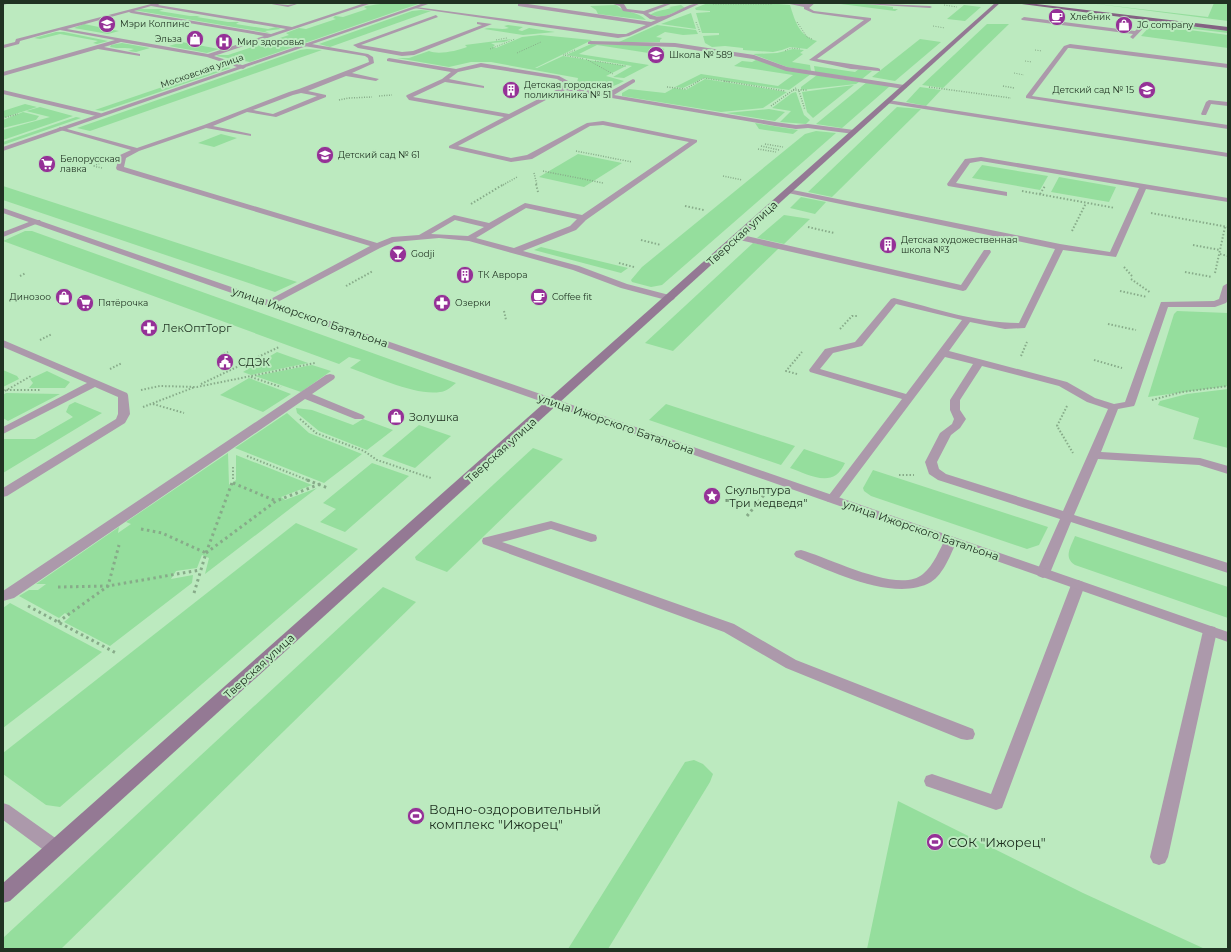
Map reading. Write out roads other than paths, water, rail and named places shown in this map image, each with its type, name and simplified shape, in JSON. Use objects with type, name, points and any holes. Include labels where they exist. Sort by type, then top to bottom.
[{"type":"main road","name":"Тверская улица","points":[[3,895],[998,3]]},
{"type":"main road","points":[[1016,3],[1228,29]]},
{"type":"main road","points":[[1052,3],[1228,25]]},
{"type":"street","points":[[3,4],[8,3]]},
{"type":"street","points":[[4,46],[17,43],[18,40],[159,3]]},
{"type":"street","points":[[268,3],[288,6],[298,3]]},
{"type":"street","points":[[208,56],[370,3]]},
{"type":"street","name":"Московская улица","points":[[3,149],[430,3]]},
{"type":"street","points":[[526,3],[520,5],[652,24]]},
{"type":"street","points":[[612,3],[622,5],[625,10],[644,13],[652,18],[661,20]]},
{"type":"street","points":[[644,13],[672,3],[693,6]]},
{"type":"street","points":[[416,8],[612,36],[627,35],[699,3]]},
{"type":"street","points":[[787,3],[810,4]]},
{"type":"street","points":[[864,3],[930,7]]},
{"type":"street","points":[[810,4],[806,8],[813,12],[869,19],[812,60],[878,70]]},
{"type":"street","points":[[151,5],[292,28]]},
{"type":"street","points":[[126,11],[270,35]]},
{"type":"street","points":[[340,51],[446,12]]},
{"type":"street","points":[[354,45],[402,54],[414,53],[489,24],[436,16]]},
{"type":"street","points":[[1024,19],[1132,39],[1149,19]]},
{"type":"street","points":[[852,25],[860,26]]},
{"type":"street","points":[[61,29],[208,56],[243,67]]},
{"type":"street","points":[[107,37],[122,33]]},
{"type":"street","points":[[3,74],[122,40]]},
{"type":"street","points":[[158,46],[172,42]]},
{"type":"street","points":[[590,43],[676,45],[749,56],[786,69],[904,87]]},
{"type":"street","points":[[306,45],[378,58]]},
{"type":"street","points":[[1228,66],[1122,50],[1075,46],[1066,47],[1028,97],[1228,127]]},
{"type":"street","points":[[97,47],[138,55]]},
{"type":"street","points":[[392,58],[402,54]]},
{"type":"street","points":[[370,57],[372,62],[368,65],[346,74],[301,91],[291,92],[206,126],[137,150],[124,157],[120,168],[377,246]]},
{"type":"street","points":[[385,59],[456,71],[481,65],[559,78],[568,83],[564,88],[451,147],[511,160],[529,157],[589,124],[603,123],[695,141],[583,218],[573,228],[515,251]]},
{"type":"street","points":[[456,71],[444,80],[409,96],[411,99],[509,116]]},
{"type":"street","points":[[346,74],[376,79]]},
{"type":"street","points":[[444,80],[482,87]]},
{"type":"street","points":[[607,96],[631,82]]},
{"type":"street","points":[[564,88],[775,124],[796,127],[808,126],[854,132]]},
{"type":"street","points":[[245,110],[274,116],[324,96],[301,91]]},
{"type":"street","points":[[3,92],[100,115]]},
{"type":"street","points":[[54,104],[60,102]]},
{"type":"street","points":[[888,102],[1228,154]]},
{"type":"street","points":[[1204,114],[1208,102],[1228,104]]},
{"type":"street","points":[[206,126],[249,135]]},
{"type":"street","points":[[60,129],[137,150]]},
{"type":"street","points":[[1004,194],[951,184],[968,161],[981,159],[1228,200]]},
{"type":"street","points":[[788,191],[1060,247],[1113,255],[1142,186]]},
{"type":"street","points":[[469,239],[525,205],[583,218]]},
{"type":"street","name":"улица Ижорского Батальона","points":[[3,210],[1228,637]]},
{"type":"street","points":[[420,238],[454,217],[491,226]]},
{"type":"street","points":[[3,235],[36,222]]},
{"type":"street","points":[[270,303],[377,246],[392,240],[439,236],[469,239],[515,251],[576,268],[624,286],[670,298]]},
{"type":"street","points":[[738,237],[963,288],[987,252]]},
{"type":"street","points":[[909,398],[814,370],[829,351],[858,344],[894,301],[968,319],[1005,326],[1022,326],[1060,247]]},
{"type":"street","points":[[943,353],[1063,384],[1091,400],[1114,407],[1130,404],[1164,304],[1215,304],[1223,301],[1228,286]]},
{"type":"street","points":[[832,499],[968,319]]},
{"type":"street","points":[[3,343],[123,395],[124,414],[121,421],[3,493]]},
{"type":"street","points":[[979,362],[955,400],[955,410],[960,420],[956,426],[946,434],[938,448],[931,462],[933,471],[942,477],[1228,568]]},
{"type":"street","points":[[6,596],[330,377]]},
{"type":"street","points":[[3,431],[95,383]]},
{"type":"street","points":[[304,395],[359,417]]},
{"type":"street","points":[[1043,573],[1114,407]]},
{"type":"street","points":[[1094,455],[1200,462],[1228,470]]},
{"type":"street","points":[[591,538],[551,525],[488,541],[729,628],[791,664],[966,734]]},
{"type":"street","points":[[801,554],[866,578],[891,584],[914,584],[927,579],[933,572],[951,541]]},
{"type":"street","points":[[932,781],[996,803],[1078,585]]},
{"type":"street","points":[[1159,857],[1210,631]]},
{"type":"street","points":[[3,810],[55,848]]},
{"type":"place","name":"Хлебник","points":[[1057,17]]},
{"type":"place","name":"Мэри Колпинс","points":[[107,24]]},
{"type":"place","name":"JG company","points":[[1124,25]]},
{"type":"place","name":"Эльза","points":[[195,39]]},
{"type":"place","name":"Мир здоровья","points":[[224,42]]},
{"type":"place","name":"Школа № 589","points":[[656,55]]},
{"type":"place","name":"Детская городская поликлиника № 51","points":[[511,90]]},
{"type":"place","name":"Детский сад № 15","points":[[1147,90]]},
{"type":"place","name":"Детский сад № 61","points":[[325,155]]},
{"type":"place","name":"Белорусская лавка","points":[[47,164]]},
{"type":"place","name":"Детская художественная школа №3","points":[[888,245]]},
{"type":"place","name":"Godji","points":[[398,254]]},
{"type":"place","name":"ТК Аврора","points":[[465,275]]},
{"type":"place","name":"Динозоо","points":[[64,297]]},
{"type":"place","name":"Coffee fit","points":[[539,297]]},
{"type":"place","name":"Пятёрочка","points":[[85,303]]},
{"type":"place","name":"Озерки","points":[[442,303]]},
{"type":"place","name":"ЛекОптТорг","points":[[149,328]]},
{"type":"place","name":"СДЭК","points":[[225,362]]},
{"type":"place","name":"Золушка","points":[[396,417]]},
{"type":"place","name":"Скульптура \"Три медведя\"","points":[[712,496]]},
{"type":"place","name":"Водно-оздоровительный комплекс \"Ижорец\"","points":[[416,816]]},
{"type":"place","name":"СОК \"Ижорец\"","points":[[935,842]]}]
